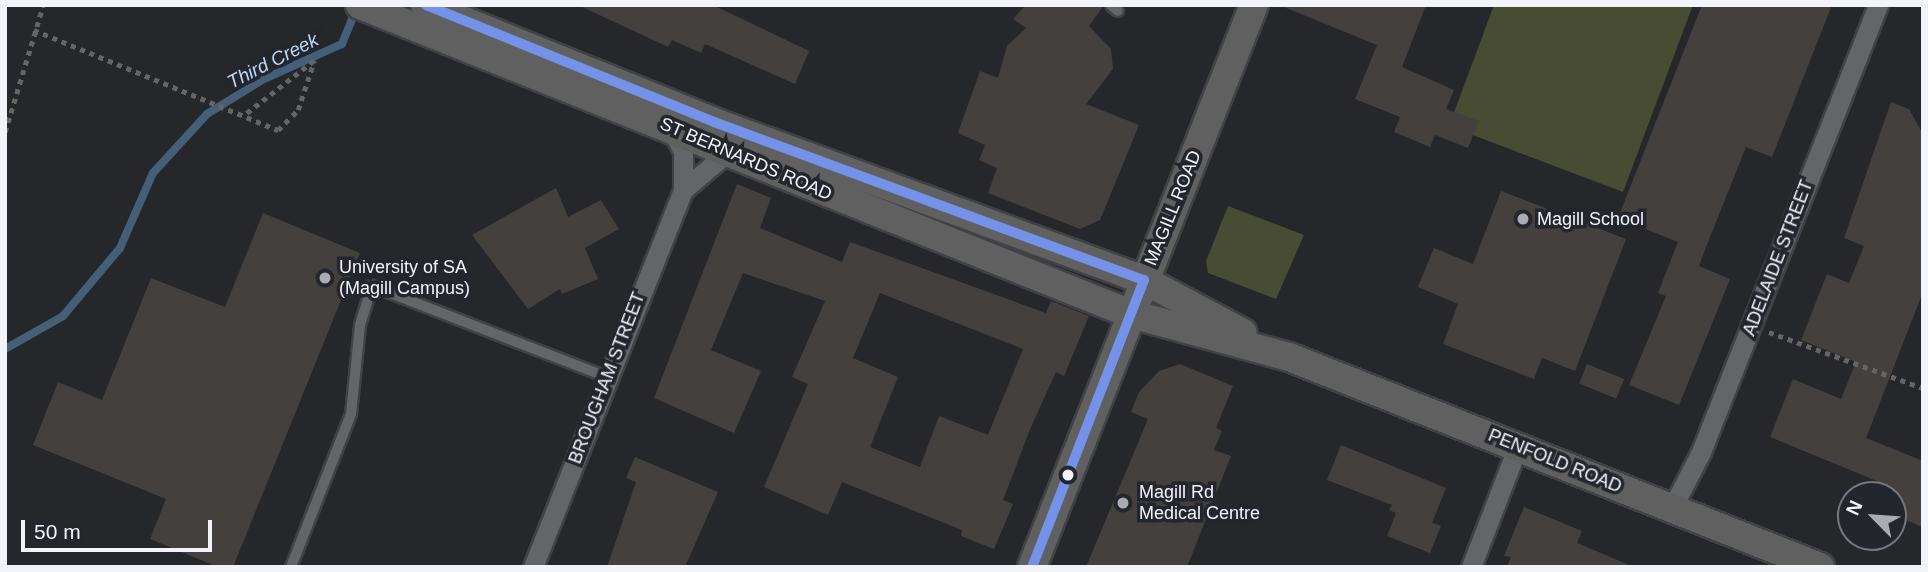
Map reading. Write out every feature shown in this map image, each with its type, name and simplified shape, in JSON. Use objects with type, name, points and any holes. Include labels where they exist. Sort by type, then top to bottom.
[{"type":"main road","name":"ST BERNARDS ROAD","points":[[360,5],[1131,314]]},
{"type":"main road","name":"ST BERNARDS ROAD","points":[[425,5],[708,120],[1144,280]]},
{"type":"main road","name":"MAGILL ROAD","points":[[1032,567],[1254,5]]},
{"type":"main road","name":"PENFOLD ROAD","points":[[1144,280],[1289,357]]},
{"type":"main road","name":"PENFOLD ROAD","points":[[1131,314],[1289,357],[1820,567]]},
{"type":"street","name":"ADELAIDE STREET","points":[[1672,508],[1701,452],[1878,5]]},
{"type":"street","name":"BROUGHAM STREET","points":[[533,567],[683,190],[683,152],[671,128]]},
{"type":"street","name":"BROUGHAM STREET","points":[[683,190],[729,152]]},
{"type":"street","points":[[1471,567],[1518,446]]},
{"type":"lane","points":[[291,567],[351,414],[360,325],[372,286],[607,377]]},
{"type":"path","points":[[5,132],[43,5]]},
{"type":"path","points":[[34,30],[278,130],[298,110],[314,61],[245,115]]},
{"type":"path","points":[[1752,326],[1923,388]]},
{"type":"green space","points":[[1494,5],[1693,5],[1623,192],[1449,126]]},
{"type":"green space","points":[[1228,206],[1304,235],[1276,299],[1208,273],[1206,261]]},
{"type":"building","points":[[578,5],[713,5],[809,51],[795,84],[705,44],[701,53],[672,40],[668,47]]},
{"type":"building","points":[[1026,5],[1104,5],[1089,26],[1111,49],[1113,69],[1086,104],[1139,125],[1100,220],[1080,229],[988,193],[997,168],[979,160],[985,145],[958,133],[980,71],[998,78],[1007,46],[1026,28],[1013,19]]},
{"type":"building","points":[[1279,5],[1426,5],[1402,67],[1454,90],[1446,109],[1479,121],[1468,148],[1435,135],[1430,147],[1394,132],[1400,117],[1355,99],[1377,45]]},
{"type":"building","points":[[1702,5],[1832,5],[1772,157],[1746,147],[1706,247],[1699,266],[1730,279],[1679,405],[1629,385],[1666,296],[1658,293],[1678,242],[1618,218]]},
{"type":"building","points":[[1891,102],[1909,109],[1923,134],[1923,292],[1866,438],[1923,461],[1923,527],[1907,521],[1907,481],[1877,481],[1770,437],[1793,379],[1841,399],[1856,362],[1801,340],[1827,274],[1849,283],[1864,246],[1844,238]]},
{"type":"building","points":[[737,184],[771,198],[760,228],[842,262],[850,242],[1046,313],[1051,301],[1089,316],[1064,376],[1056,372],[1031,427],[1003,500],[1013,504],[994,549],[961,536],[962,530],[842,482],[828,515],[764,487],[808,384],[792,377],[825,301],[743,273],[711,350],[761,371],[734,433],[654,398]],"holes":[[[880,293],[1023,349],[988,435],[939,416],[920,467],[870,447],[898,377],[853,358]]]},
{"type":"building","points":[[556,188],[568,217],[601,200],[619,229],[585,248],[598,279],[562,294],[560,289],[528,309],[472,235]]},
{"type":"building","points":[[1501,191],[1626,239],[1575,371],[1542,358],[1534,379],[1443,344],[1458,304],[1418,287],[1434,248],[1473,264]]},
{"type":"building","points":[[263,213],[360,253],[233,567],[218,567],[150,539],[166,499],[33,445],[58,382],[102,400],[151,278],[225,307]]},
{"type":"building","points":[[1180,364],[1233,386],[1216,428],[1222,431],[1214,450],[1231,456],[1187,567],[1086,567],[1148,419],[1131,412],[1139,392],[1159,371]]},
{"type":"building","points":[[1587,364],[1624,379],[1616,398],[1579,383]]},
{"type":"building","points":[[1341,445],[1446,488],[1432,523],[1441,526],[1430,553],[1387,536],[1396,513],[1389,510],[1392,505],[1327,480]]},
{"type":"building","points":[[635,457],[718,492],[685,567],[607,567],[636,482],[626,478]]},
{"type":"building","points":[[1524,507],[1582,531],[1577,543],[1634,567],[1507,567],[1511,557],[1504,556]]},
{"type":"waterway","name":"Third Creek","points":[[5,349],[63,316],[120,248],[153,173],[207,114],[264,79],[342,44],[356,9]]},
{"type":"transit line","points":[[426,5],[714,122],[1144,280],[1032,567]]},
{"type":"place","name":"Magill School","points":[[1523,219]]},
{"type":"place","name":"University of SA (Magill Campus)","points":[[325,278]]},
{"type":"place","name":"Magill Rd Medical Centre","points":[[1123,503]]}]
